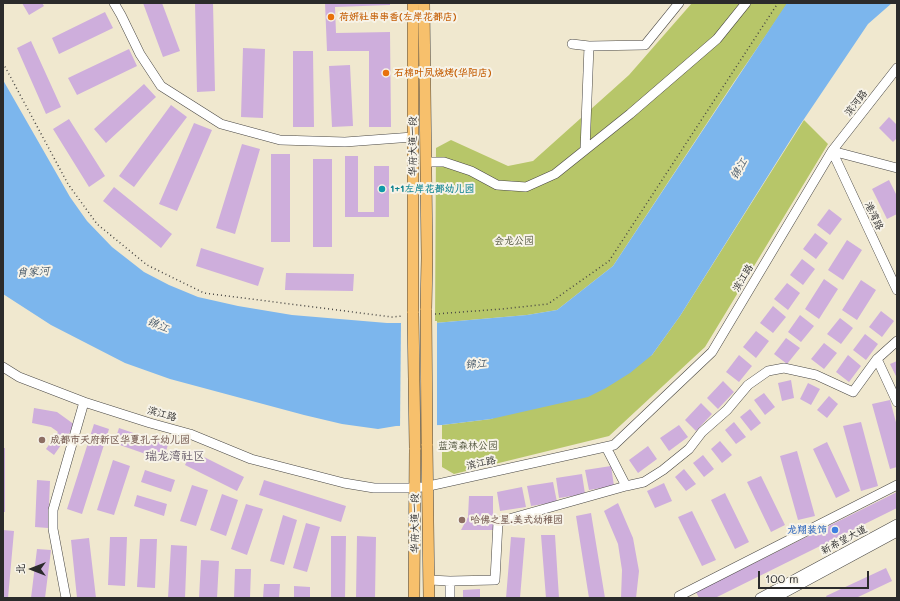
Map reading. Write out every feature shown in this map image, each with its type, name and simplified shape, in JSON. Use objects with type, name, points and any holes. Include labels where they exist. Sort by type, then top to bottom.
[{"type":"main road","name":"华府大道一段","points":[[413,3],[414,137],[410,314],[415,448],[414,598]]},
{"type":"main road","points":[[424,3],[429,312],[429,598]]},
{"type":"street","points":[[114,3],[140,54],[161,86],[221,124],[280,140],[345,142],[414,137]]},
{"type":"street","points":[[572,44],[589,46],[646,45],[679,3]]},
{"type":"street","points":[[426,162],[444,162],[471,172],[497,185],[526,187],[555,174],[630,114],[717,39],[746,3]]},
{"type":"street","points":[[584,150],[589,46]]},
{"type":"street","name":"滨河路","points":[[832,151],[897,68]]},
{"type":"street","points":[[832,151],[897,168]]},
{"type":"street","name":"港湾路","points":[[832,151],[897,290]]},
{"type":"street","name":"滨江路","points":[[3,367],[19,377],[84,402],[190,434],[251,459],[344,483],[374,488],[415,488],[429,486],[614,445],[712,352],[832,151]]},
{"type":"street","points":[[429,580],[495,580],[498,522],[644,482],[663,470],[689,449],[702,432],[727,410],[748,385],[768,371],[784,368],[816,375],[853,392],[877,359],[897,341]]},
{"type":"street","points":[[877,359],[897,402]]},
{"type":"street","points":[[66,598],[53,529],[53,510],[84,402]]},
{"type":"street","points":[[606,447],[626,486]]},
{"type":"street","points":[[678,597],[897,485]]},
{"type":"street","name":"新希望大道","points":[[760,598],[897,524]]},
{"type":"street","points":[[775,598],[897,532]]},
{"type":"street","points":[[450,581],[450,598]]},
{"type":"path","points":[[429,312],[502,309],[548,304],[609,261],[778,3]]},
{"type":"path","points":[[3,63],[68,184],[97,224],[146,265],[204,293],[392,317],[410,314]]},
{"type":"green space","name":"会龙公园","points":[[692,3],[788,3],[613,266],[557,310],[527,315],[435,323],[436,148],[451,140],[508,166],[533,161],[629,75]]},
{"type":"green space","name":"蓝湾森林公园","points":[[804,120],[828,144],[705,347],[609,436],[454,474],[442,467],[442,425],[491,419],[652,355],[680,316]]},
{"type":"water","points":[[787,3],[892,3],[868,24],[798,128],[680,316],[652,355],[630,373],[588,397],[491,419],[442,425],[396,426],[378,429],[342,424],[170,379],[125,363],[51,325],[3,294],[3,80],[70,197],[87,221],[112,247],[144,272],[169,285],[198,297],[238,306],[292,315],[387,323],[435,323],[527,315],[557,310],[613,266]]},
{"type":"pier","points":[[401,321],[437,321],[437,427],[400,428]]},
{"type":"building","points":[[22,3],[42,3],[44,6],[29,15]]},
{"type":"building","points":[[143,3],[162,3],[180,51],[163,57]]},
{"type":"building","points":[[195,3],[213,3],[215,91],[197,92]]},
{"type":"building","points":[[325,3],[390,3],[390,5],[335,7],[336,33],[390,32],[391,127],[369,127],[369,51],[327,51]]},
{"type":"building","points":[[105,12],[113,28],[59,54],[52,38]]},
{"type":"building","points":[[31,41],[61,107],[46,114],[17,48]]},
{"type":"building","points":[[243,48],[265,49],[263,118],[241,117]]},
{"type":"building","points":[[129,49],[137,66],[77,95],[68,78]]},
{"type":"building","points":[[293,51],[313,51],[314,127],[293,127]]},
{"type":"building","points":[[350,65],[353,126],[332,127],[329,66]]},
{"type":"building","points":[[144,84],[156,97],[106,143],[94,129]]},
{"type":"building","points":[[171,105],[187,117],[134,187],[119,176]]},
{"type":"building","points":[[889,117],[897,125],[897,138],[893,142],[879,128]]},
{"type":"building","points":[[69,119],[105,176],[89,187],[53,129]]},
{"type":"building","points":[[194,123],[212,130],[177,211],[159,204]]},
{"type":"building","points":[[242,144],[260,149],[235,234],[216,228]]},
{"type":"building","points":[[271,154],[290,154],[290,242],[271,242]]},
{"type":"building","name":"1+1左岸花都幼儿园","points":[[345,156],[358,156],[358,212],[374,212],[374,166],[389,166],[389,217],[345,217]]},
{"type":"building","points":[[313,159],[332,159],[332,247],[313,247]]},
{"type":"building","points":[[889,180],[897,196],[897,214],[887,219],[872,189]]},
{"type":"building","points":[[114,187],[172,234],[161,248],[103,201]]},
{"type":"building","points":[[829,209],[842,219],[830,235],[817,225]]},
{"type":"building","points":[[815,233],[828,243],[816,259],[803,249]]},
{"type":"building","points":[[847,240],[862,250],[843,280],[828,270]]},
{"type":"building","points":[[201,248],[264,268],[258,286],[196,266]]},
{"type":"building","points":[[802,259],[815,269],[803,285],[790,275]]},
{"type":"building","points":[[286,273],[354,274],[353,291],[285,290]]},
{"type":"building","points":[[824,279],[838,289],[819,319],[805,309]]},
{"type":"building","points":[[861,280],[876,290],[857,320],[842,310]]},
{"type":"building","points":[[787,283],[800,293],[788,310],[774,299]]},
{"type":"building","points":[[773,306],[786,317],[773,333],[760,323]]},
{"type":"building","points":[[881,311],[894,321],[882,337],[869,327]]},
{"type":"building","points":[[800,315],[814,326],[801,342],[788,332]]},
{"type":"building","points":[[840,318],[853,328],[841,344],[827,334]]},
{"type":"building","points":[[756,331],[769,341],[756,358],[743,347]]},
{"type":"building","points":[[865,334],[878,344],[866,360],[853,350]]},
{"type":"building","points":[[786,338],[800,348],[787,364],[774,354]]},
{"type":"building","points":[[824,343],[837,353],[824,369],[811,359]]},
{"type":"building","points":[[739,355],[752,366],[739,382],[726,372]]},
{"type":"building","points":[[848,355],[861,366],[849,382],[836,372]]},
{"type":"building","points":[[897,361],[897,378],[890,364]]},
{"type":"building","points":[[791,380],[794,398],[782,401],[778,383]]},
{"type":"building","points":[[723,381],[734,392],[718,409],[707,398]]},
{"type":"building","points":[[808,383],[820,389],[811,405],[800,399]]},
{"type":"building","points":[[764,393],[775,407],[765,415],[754,400]]},
{"type":"building","points":[[829,396],[838,404],[827,418],[817,410]]},
{"type":"building","points":[[890,400],[897,426],[897,467],[890,469],[872,404]]},
{"type":"building","points":[[701,403],[712,414],[696,431],[685,420]]},
{"type":"building","points":[[34,408],[57,412],[75,425],[54,455],[46,449],[58,432],[51,427],[32,423]]},
{"type":"building","points":[[750,409],[761,423],[751,431],[740,417]]},
{"type":"building","points":[[734,422],[746,437],[736,444],[725,430]]},
{"type":"building","points":[[861,422],[878,486],[861,491],[843,426]]},
{"type":"building","points":[[94,424],[109,429],[82,514],[67,509]]},
{"type":"building","points":[[679,425],[688,437],[669,451],[660,438]]},
{"type":"building","points":[[119,428],[168,445],[163,460],[114,443]]},
{"type":"building","points":[[720,441],[732,455],[722,463],[711,449]]},
{"type":"building","points":[[827,442],[850,491],[836,498],[813,449]]},
{"type":"building","points":[[648,446],[657,459],[638,473],[629,460]]},
{"type":"building","points":[[3,448],[5,448],[5,512],[3,512]]},
{"type":"building","points":[[192,451],[244,477],[237,491],[185,465]]},
{"type":"building","points":[[797,451],[815,516],[798,520],[780,456]]},
{"type":"building","points":[[703,455],[714,469],[704,477],[693,463]]},
{"type":"building","points":[[113,460],[130,466],[114,515],[97,510]]},
{"type":"building","points":[[611,466],[614,486],[589,490],[585,470]]},
{"type":"building","points":[[684,469],[696,484],[686,491],[675,477]]},
{"type":"building","points":[[145,470],[175,480],[171,492],[141,482]]},
{"type":"building","points":[[582,474],[585,494],[559,498],[556,478]]},
{"type":"building","points":[[761,476],[785,525],[771,532],[747,482]]},
{"type":"building","points":[[37,480],[50,481],[48,528],[35,527]]},
{"type":"building","points":[[264,480],[346,506],[341,522],[259,495]]},
{"type":"building","points":[[553,482],[557,502],[531,506],[527,486]]},
{"type":"building","points":[[664,483],[672,501],[655,508],[647,491]]},
{"type":"building","points":[[192,485],[208,490],[196,526],[180,521]]},
{"type":"building","points":[[522,487],[526,507],[500,511],[497,492]]},
{"type":"building","points":[[897,492],[897,508],[715,598],[699,598],[696,592]]},
{"type":"building","points":[[725,493],[749,542],[735,549],[711,500]]},
{"type":"building","points":[[222,494],[238,500],[226,536],[210,530]]},
{"type":"building","points":[[137,495],[167,504],[164,516],[134,506]]},
{"type":"building","points":[[469,496],[493,496],[493,530],[461,530],[468,517]]},
{"type":"building","points":[[618,503],[633,538],[639,571],[636,598],[621,598],[622,570],[618,544],[604,511]]},
{"type":"building","points":[[246,504],[263,509],[247,555],[231,549]]},
{"type":"building","points":[[692,511],[716,560],[702,566],[678,517]]},
{"type":"building","points":[[591,513],[605,598],[589,598],[576,516]]},
{"type":"building","points":[[283,515],[297,520],[284,565],[270,561]]},
{"type":"building","points":[[306,523],[320,527],[307,572],[293,568]]},
{"type":"building","points":[[3,530],[14,531],[8,598],[3,598]]},
{"type":"building","points":[[541,535],[555,535],[559,598],[546,598]]},
{"type":"building","points":[[331,536],[346,536],[345,598],[331,598]]},
{"type":"building","points":[[357,536],[376,537],[375,598],[356,598]]},
{"type":"building","points":[[110,537],[127,537],[125,586],[108,585]]},
{"type":"building","points":[[511,537],[525,538],[520,598],[506,598]]},
{"type":"building","points":[[89,538],[96,598],[77,598],[71,540]]},
{"type":"building","points":[[140,539],[157,539],[155,588],[137,587]]},
{"type":"building","points":[[171,545],[187,546],[185,598],[168,598]]},
{"type":"building","points":[[37,549],[51,550],[45,598],[31,598]]},
{"type":"building","points":[[201,560],[219,561],[217,598],[199,598]]},
{"type":"building","points":[[886,568],[892,581],[856,598],[827,598],[826,596]]},
{"type":"building","points":[[235,569],[251,569],[250,598],[234,598]]},
{"type":"building","points":[[264,584],[280,584],[279,598],[263,598]]},
{"type":"building","points":[[294,586],[310,587],[310,598],[294,598]]},
{"type":"building","points":[[480,589],[480,598],[463,598],[463,590]]},
{"type":"place","name":"荷妍社串串香(左岸花都店)","points":[[331,17]]},
{"type":"place","name":"石棉叶凤烧烤(华阳店)","points":[[386,73]]},
{"type":"place","name":"1+1左岸花都幼儿园","points":[[382,189]]},
{"type":"place","name":"成都市天府新区华夏孔子幼儿园","points":[[42,440]]},
{"type":"place","name":"哈佛之星.美式幼稚园","points":[[462,520]]},
{"type":"place","name":"龙翔装饰","points":[[835,530]]},
{"type":"district","name":"瑞龙湾社区","points":[[175,456]]},
{"type":"water label","name":"锦江","points":[[739,169]]},
{"type":"water label","name":"肖家河","points":[[33,272]]},
{"type":"water label","name":"锦江","points":[[158,325]]},
{"type":"water label","name":"锦江","points":[[476,364]]}]
